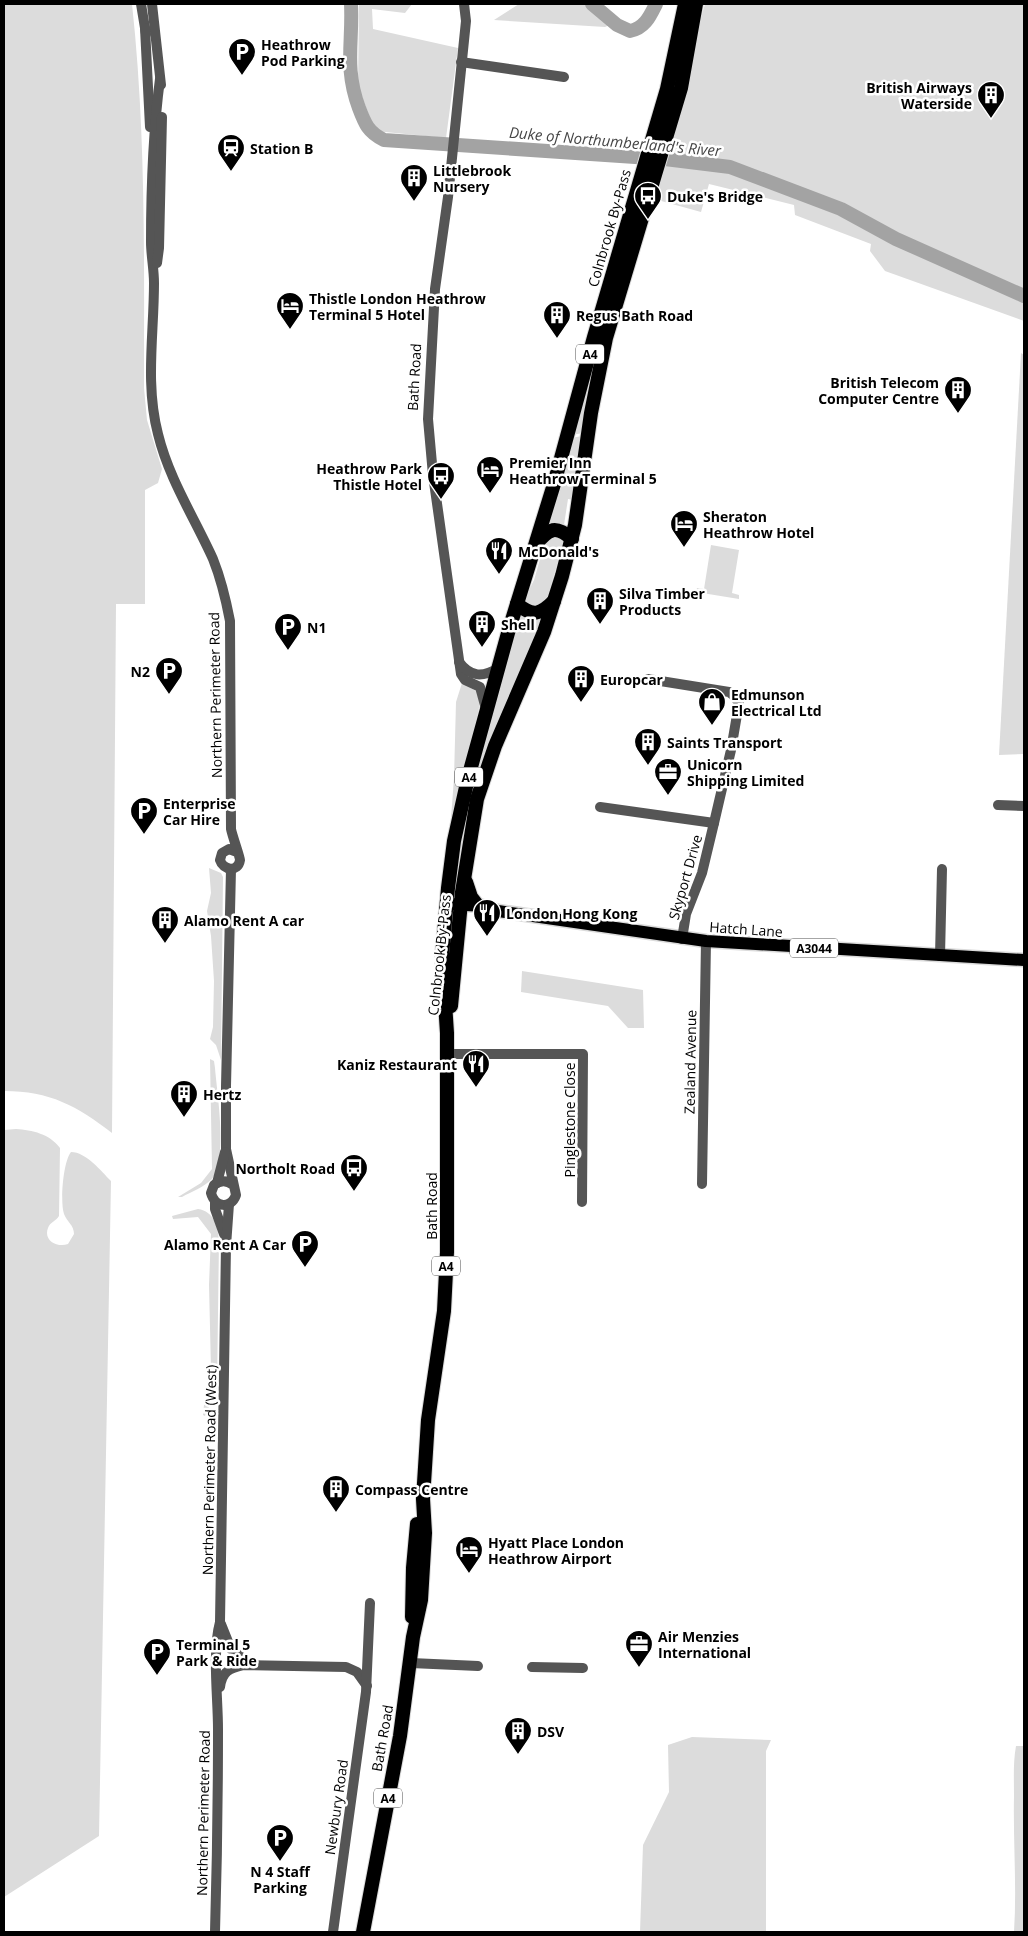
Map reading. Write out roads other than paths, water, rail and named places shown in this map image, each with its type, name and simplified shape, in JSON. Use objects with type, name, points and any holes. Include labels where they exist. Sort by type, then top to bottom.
[{"type":"highway","name":"Colnbrook By-Pass","points":[[447,1033],[455,979],[465,876],[477,799],[485,774],[540,643],[555,601],[572,539],[591,413],[606,338],[654,157],[685,4]]},
{"type":"highway","name":"Colnbrook By-Pass","points":[[447,1033],[442,967],[446,908],[454,841],[468,778],[534,546],[654,157],[680,88],[696,4]]},
{"type":"highway","points":[[534,546],[545,533],[553,530],[561,530],[572,539]]},
{"type":"highway","points":[[517,604],[525,611],[537,613],[545,610],[555,601]]},
{"type":"highway","points":[[465,876],[469,891],[478,906]]},
{"type":"highway","name":"Bath Road","points":[[363,1932],[400,1736],[413,1638],[421,1600],[424,1533],[423,1498],[428,1420],[444,1311],[447,1252],[447,1033]]},
{"type":"main road","name":"Hatch Lane","points":[[446,908],[461,909],[478,906],[682,939],[1024,960]]},
{"type":"main road","name":"Hatch Lane","points":[[461,909],[470,914],[498,910]]},
{"type":"street","points":[[142,4],[157,97],[162,116]]},
{"type":"street","points":[[152,4],[162,116],[159,248],[154,284]]},
{"type":"street","name":"Bath Road","points":[[464,4],[466,21],[448,197],[435,289],[429,438],[459,662],[464,678],[482,689],[487,714]]},
{"type":"street","points":[[145,28],[153,169]]},
{"type":"street","points":[[461,62],[564,77]]},
{"type":"street","points":[[154,284],[151,243],[153,169],[157,97],[160,79]]},
{"type":"street","name":"Northern Perimeter Road","points":[[154,284],[150,376],[154,416],[164,456],[183,502],[213,560],[224,590],[230,621],[231,829],[236,852]]},
{"type":"street","points":[[459,662],[469,672],[478,675],[486,674],[499,668]]},
{"type":"street","name":"Skyport Drive","points":[[648,679],[728,692],[734,695],[738,703],[731,750],[714,823],[702,873],[686,914],[682,939]]},
{"type":"street","points":[[998,805],[1024,806]]},
{"type":"street","name":"Skyport Drive","points":[[600,807],[714,823]]},
{"type":"street","name":"Northern Perimeter Road","points":[[226,850],[231,829]]},
{"type":"street","points":[[226,850],[233,850],[240,858],[240,862],[235,868],[227,869],[221,864],[220,856],[226,850]]},
{"type":"street","points":[[226,1149],[217,1183],[212,1190],[215,1202],[220,1205],[230,1204],[236,1194],[226,1149],[231,869]]},
{"type":"street","points":[[940,956],[942,869]]},
{"type":"street","name":"Zealand Avenue","points":[[702,1184],[706,941]]},
{"type":"street","name":"Pinglestone Close","points":[[447,1054],[583,1054],[582,1202]]},
{"type":"street","points":[[217,1183],[226,1181],[233,1185]]},
{"type":"street","name":"Northern Perimeter Road (West)","points":[[215,1202],[226,1246]]},
{"type":"street","name":"Northern Perimeter Road (West)","points":[[218,1695],[217,1631],[220,1622],[226,1246],[230,1204]]},
{"type":"street","name":"Newbury Road","points":[[333,1932],[367,1686],[370,1602]]},
{"type":"street","points":[[220,1622],[231,1649],[252,1665]]},
{"type":"street","points":[[218,1695],[222,1676],[235,1667],[252,1665],[360,1666],[368,1652]]},
{"type":"street","points":[[411,1663],[478,1666]]},
{"type":"street","points":[[346,1667],[357,1672],[367,1686]]},
{"type":"street","points":[[532,1667],[583,1668]]},
{"type":"street","name":"Northern Perimeter Road","points":[[215,1932],[218,1695]]},
{"type":"waterway","name":"Duke of Northumberland's River","points":[[351,4],[350,68],[354,94],[365,123],[374,134],[384,140],[665,159],[730,167],[841,209],[896,239],[1024,296]]},
{"type":"waterway","points":[[592,4],[617,25],[630,31],[643,24],[656,4]]},
{"type":"place","name":"Heathrow Pod Parking","points":[[242,76]]},
{"type":"place","name":"British Airways Waterside","points":[[991,119]]},
{"type":"place","name":"Station B","points":[[231,172]]},
{"type":"place","name":"Littlebrook Nursery","points":[[414,202]]},
{"type":"place","name":"Duke's Bridge","points":[[648,220]]},
{"type":"place","name":"Thistle London Heathrow Terminal 5 Hotel","points":[[290,330]]},
{"type":"place","name":"Regus Bath Road","points":[[557,339]]},
{"type":"place","name":"British Telecom Computer Centre","points":[[958,414]]},
{"type":"place","name":"Premier Inn Heathrow Terminal 5","points":[[490,494]]},
{"type":"place","name":"Heathrow Park Thistle Hotel","points":[[441,500]]},
{"type":"place","name":"Sheraton Heathrow Hotel","points":[[684,548]]},
{"type":"place","name":"McDonald's","points":[[499,575]]},
{"type":"place","name":"Silva Timber Products","points":[[600,625]]},
{"type":"place","name":"Shell","points":[[482,648]]},
{"type":"place","name":"N1","points":[[288,651]]},
{"type":"place","name":"N2","points":[[169,695]]},
{"type":"place","name":"Europcar","points":[[581,703]]},
{"type":"place","name":"Edmunson Electrical Ltd","points":[[712,726]]},
{"type":"place","name":"Saints Transport","points":[[648,766]]},
{"type":"place","name":"Unicorn Shipping Limited","points":[[668,796]]},
{"type":"place","name":"Enterprise Car Hire","points":[[144,835]]},
{"type":"place","name":"London Hong Kong","points":[[487,937]]},
{"type":"place","name":"Alamo Rent A car","points":[[165,944]]},
{"type":"place","name":"Kaniz Restaurant","points":[[476,1088]]},
{"type":"place","name":"Hertz","points":[[184,1118]]},
{"type":"place","name":"Northolt Road","points":[[354,1192]]},
{"type":"place","name":"Alamo Rent A Car","points":[[305,1268]]},
{"type":"place","name":"Compass Centre","points":[[336,1513]]},
{"type":"place","name":"Hyatt Place London Heathrow Airport","points":[[469,1574]]},
{"type":"place","name":"Air Menzies International","points":[[639,1668]]},
{"type":"place","name":"Terminal 5 Park & Ride","points":[[157,1676]]},
{"type":"place","name":"DSV","points":[[518,1755]]},
{"type":"place","name":"N 4 Staff Parking","points":[[280,1862]]}]
